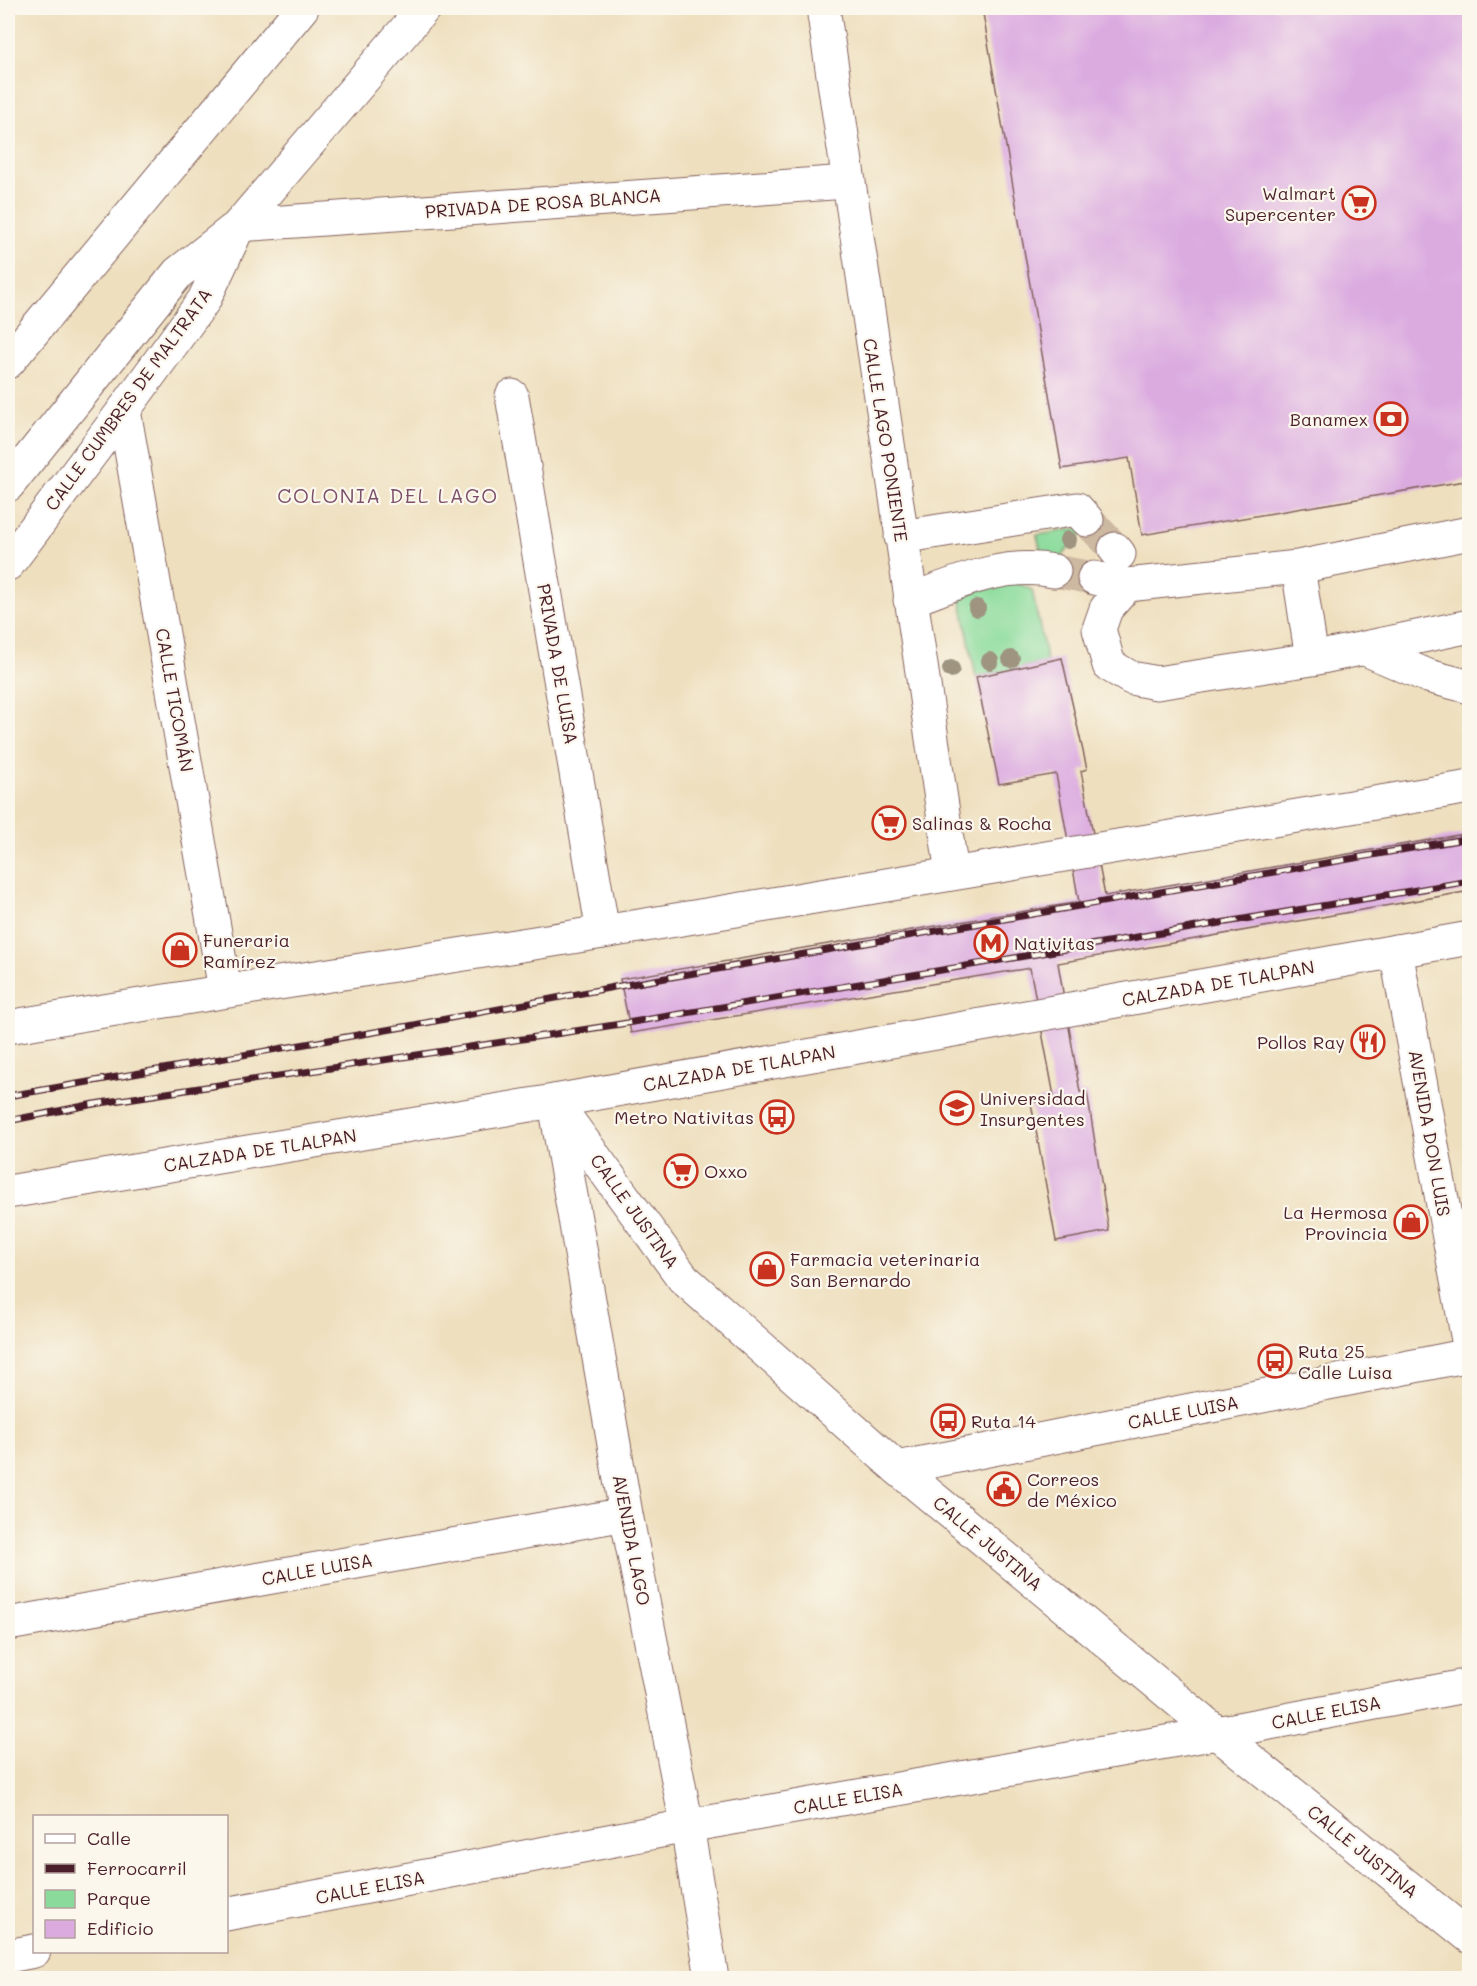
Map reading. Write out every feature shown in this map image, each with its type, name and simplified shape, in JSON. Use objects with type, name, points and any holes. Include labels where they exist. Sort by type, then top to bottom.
[{"type":"main road","points":[[8,362],[303,8]]},
{"type":"main road","name":"CALLE CUMBRES DE MALTRATA","points":[[8,564],[204,300],[239,225],[424,8]]},
{"type":"main road","name":"CALLE LAGO PONIENTE","points":[[822,8],[952,873]]},
{"type":"main road","name":"PRIVADA DE ROSA BLANCA","points":[[239,225],[847,182]]},
{"type":"main road","points":[[8,484],[178,273],[239,225]]},
{"type":"main road","name":"PRIVADA DE LUISA","points":[[512,396],[603,932]]},
{"type":"main road","name":"CALLE TICOMÁN","points":[[124,410],[225,990]]},
{"type":"main road","points":[[901,537],[1077,509],[1087,520]]},
{"type":"main road","points":[[1094,578],[1127,585],[1298,567],[1470,533]]},
{"type":"main road","points":[[1298,567],[1312,659]]},
{"type":"main road","points":[[910,600],[1000,570],[1038,568],[1054,571]]},
{"type":"main road","points":[[1127,585],[1106,609],[1099,629],[1109,665],[1131,678],[1157,683],[1312,659],[1470,626]]},
{"type":"main road","points":[[1363,648],[1428,675],[1470,687]]},
{"type":"main road","points":[[8,1023],[603,932],[1470,788]]},
{"type":"main road","name":"CALZADA DE TLALPAN","points":[[8,1192],[554,1101],[1470,938]]},
{"type":"main road","name":"AVENIDA DON LUIS","points":[[1396,951],[1470,1353]]},
{"type":"main road","name":"CALLE JUSTINA","points":[[554,1101],[683,1278],[897,1468],[1217,1733],[1470,1937]]},
{"type":"main road","name":"AVENIDA LAGO","points":[[554,1101],[626,1514],[687,1826],[712,1978]]},
{"type":"main road","name":"CALLE LUISA","points":[[897,1468],[1470,1353]]},
{"type":"main road","name":"CALLE LUISA","points":[[8,1624],[626,1514]]},
{"type":"main road","name":"CALLE ELISA","points":[[228,1914],[687,1826],[1217,1733],[1470,1685]]},
{"type":"main road","points":[[8,1956],[33,1951]]},
{"type":"green space","points":[[1081,528],[1086,531],[1057,564],[1042,556],[1037,535]]},
{"type":"green space","points":[[1011,580],[1032,590],[1047,662],[976,677],[960,596]]},
{"type":"building","points":[[982,8],[1470,8],[1470,480],[1142,535],[1129,458],[1062,469]]},
{"type":"building","name":"Nativitas","points":[[1062,658],[1087,769],[1081,771],[1105,896],[1470,833],[1470,891],[1058,963],[1080,1092],[1087,1092],[1109,1231],[1056,1241],[1031,1103],[1054,1096],[1030,968],[631,1033],[620,979],[1079,902],[1056,774],[999,784],[976,677]]},
{"type":"tunnel","points":[[1087,520],[1115,549]]},
{"type":"tunnel","points":[[1054,571],[1094,578]]},
{"type":"railway","points":[[8,1096],[409,1026],[614,987],[1470,838]]},
{"type":"railway","points":[[8,1121],[94,1104],[621,1024],[1470,881]]},
{"type":"place","name":"Walmart Supercenter","points":[[1359,203]]},
{"type":"place","name":"Banamex","points":[[1391,419]]},
{"type":"place","name":"Salinas & Rocha","points":[[889,823]]},
{"type":"place","name":"Nativitas","points":[[991,943]]},
{"type":"place","name":"Funeraria Ramírez","points":[[180,950]]},
{"type":"place","name":"Pollos Ray","points":[[1368,1042]]},
{"type":"place","name":"Universidad Insurgentes","points":[[957,1108]]},
{"type":"place","name":"Metro Nativitas","points":[[777,1117]]},
{"type":"place","name":"Oxxo","points":[[681,1171]]},
{"type":"place","name":"La Hermosa Provincia","points":[[1411,1222]]},
{"type":"place","name":"Farmacia veterinaria San Bernardo","points":[[767,1269]]},
{"type":"place","name":"Ruta 25 Calle Luisa","points":[[1275,1361]]},
{"type":"place","name":"Ruta 14","points":[[948,1421]]},
{"type":"place","name":"Correos de México","points":[[1004,1489]]},
{"type":"district","name":"COLONIA DEL LAGO","points":[[388,495]]}]
